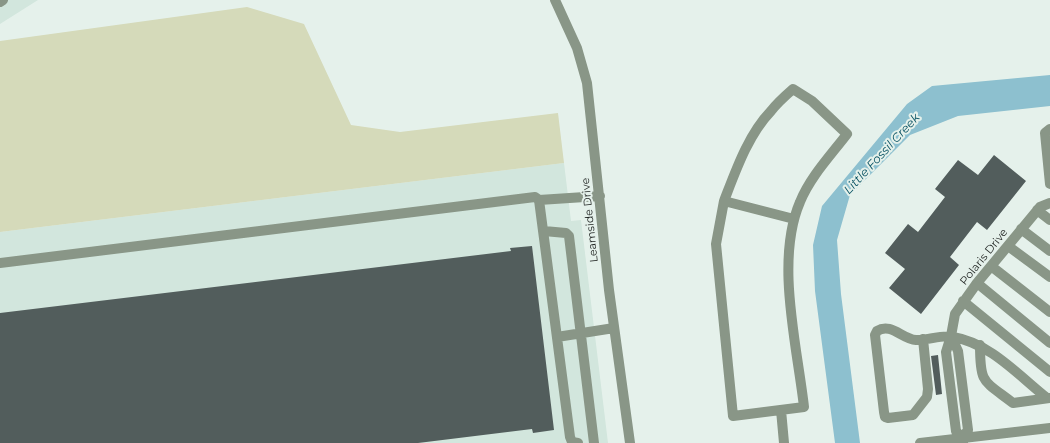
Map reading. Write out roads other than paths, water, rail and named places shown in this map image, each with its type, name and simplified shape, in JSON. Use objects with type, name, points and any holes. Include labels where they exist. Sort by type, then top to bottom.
[{"type":"street","name":"Leamside Drive","points":[[555,0],[577,48],[587,83],[614,328],[630,443]]},
{"type":"street","points":[[792,89],[812,100],[847,134],[804,195],[794,219],[791,230],[789,258],[791,302],[804,407],[733,416],[716,244],[724,201],[736,169],[755,133],[770,111],[792,89]]},
{"type":"street","points":[[1050,129],[1045,133],[1050,178]]},
{"type":"street","points":[[0,263],[529,198],[539,200],[600,196]]},
{"type":"street","points":[[539,200],[570,437],[572,442],[578,443]]},
{"type":"street","points":[[724,201],[794,219]]},
{"type":"street","name":"Polaris Drive","points":[[963,440],[956,431],[946,352],[955,314],[977,283],[1037,210],[1040,207],[1050,203]]},
{"type":"street","points":[[1037,210],[1050,220]]},
{"type":"street","points":[[1021,229],[1050,250]]},
{"type":"street","points":[[544,231],[562,232],[569,236],[594,443]]},
{"type":"street","points":[[1008,246],[1050,277]]},
{"type":"street","points":[[991,266],[1050,312]]},
{"type":"street","points":[[977,283],[1050,343]]},
{"type":"street","points":[[963,301],[1050,372]]},
{"type":"street","points":[[557,337],[614,328]]},
{"type":"street","points":[[923,340],[928,389],[927,397],[913,415],[888,418],[885,417],[875,335],[880,329],[889,328],[908,338],[916,340],[951,336],[980,345],[1048,398]]},
{"type":"street","points":[[980,345],[981,374],[987,383],[1013,403],[1048,398]]},
{"type":"street","points":[[781,410],[784,443]]},
{"type":"street","points":[[920,443],[963,440],[1050,428]]},
{"type":"water","name":"Little Fossil Creek","points":[[1050,75],[1050,106],[958,116],[910,135],[850,195],[837,240],[841,294],[860,443],[835,443],[815,291],[813,245],[822,206],[907,104],[932,86]]}]
